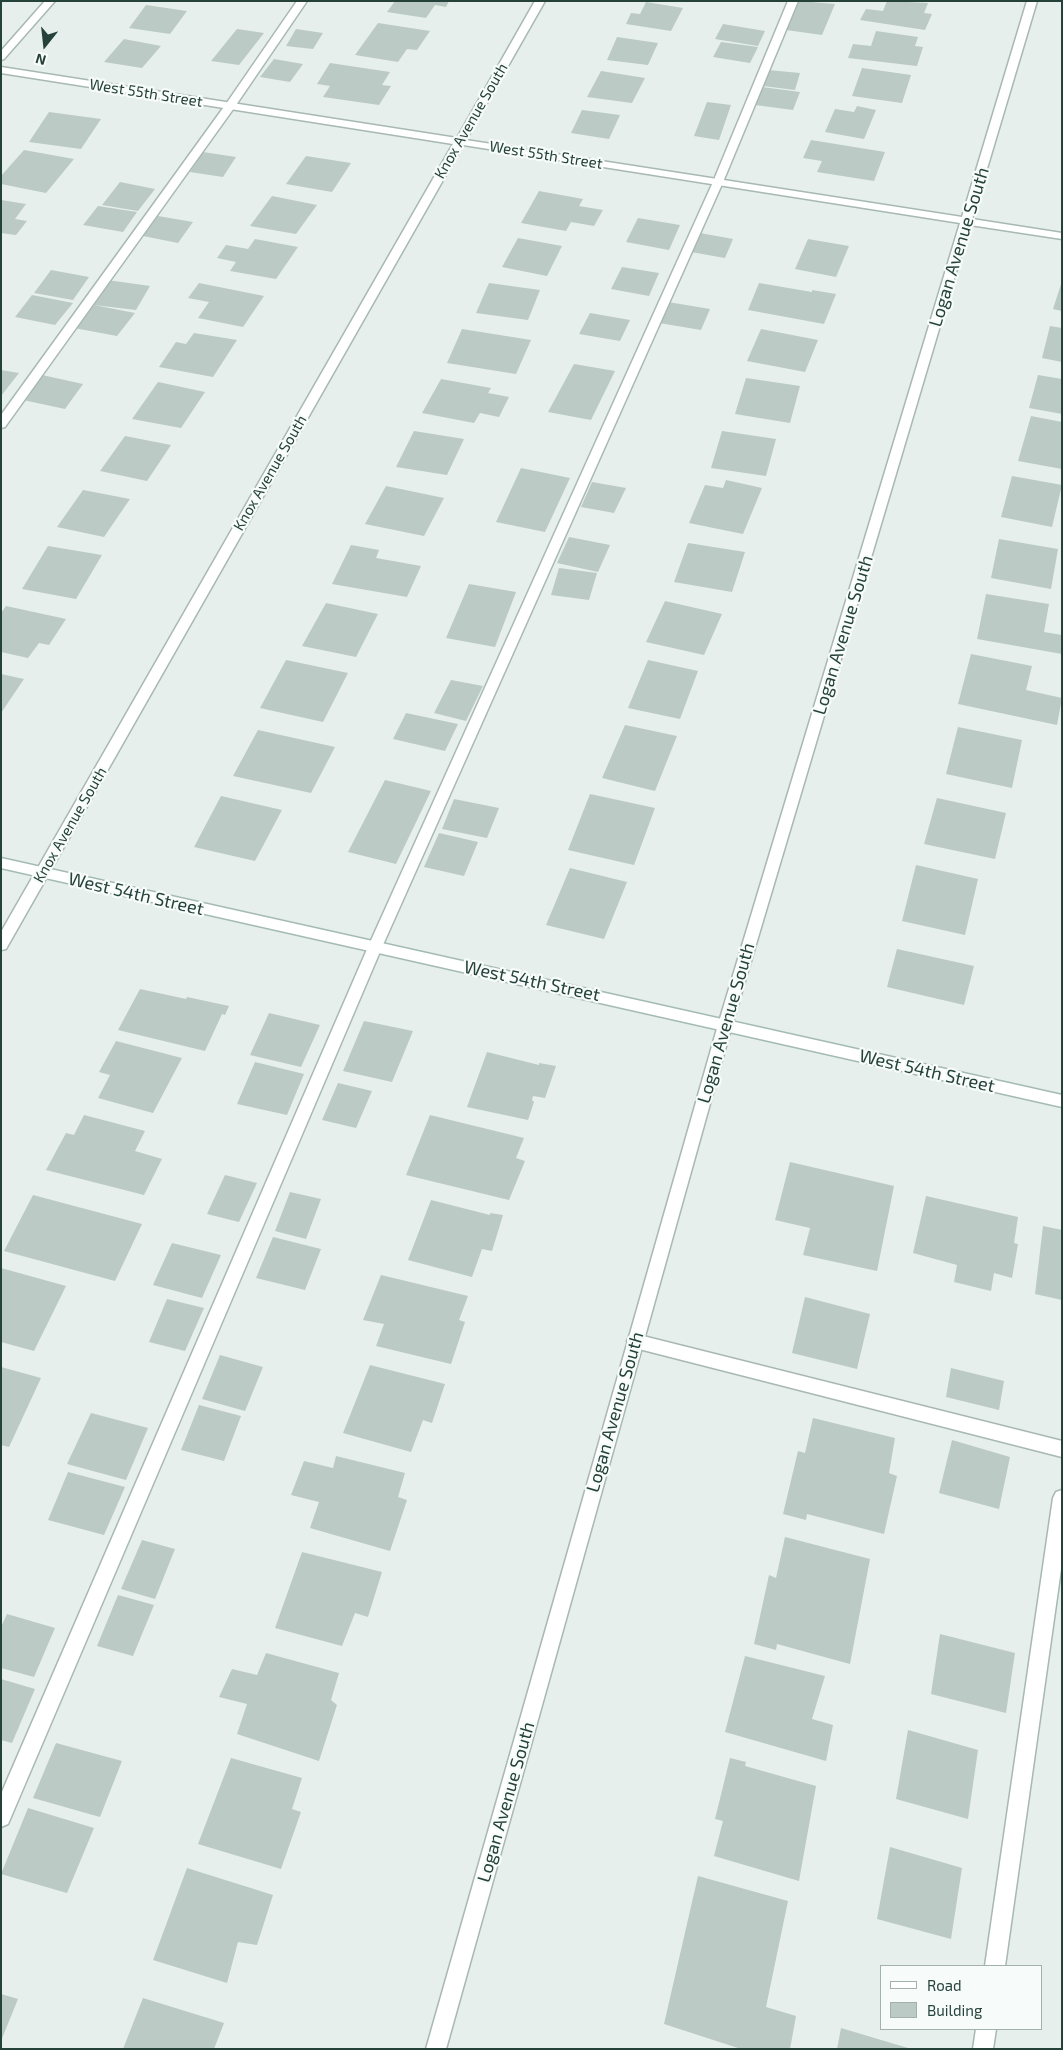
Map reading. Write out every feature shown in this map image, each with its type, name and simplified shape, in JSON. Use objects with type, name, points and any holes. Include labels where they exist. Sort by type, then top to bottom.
[{"type":"street","points":[[1,57],[50,1]]},
{"type":"street","points":[[1,424],[230,106],[302,1]]},
{"type":"street","name":"Knox Avenue South","points":[[1,945],[540,1]]},
{"type":"street","points":[[1,1817],[375,947],[718,182],[794,1]]},
{"type":"street","name":"Logan Avenue South","points":[[436,2049],[725,1025],[1032,1]]},
{"type":"street","name":"West 55th Street","points":[[1,70],[1062,236]]},
{"type":"street","name":"West 54th Street","points":[[1,863],[1062,1101]]},
{"type":"street","points":[[635,1341],[1062,1449]]},
{"type":"street","points":[[995,1965],[1062,1498]]},
{"type":"street","points":[[983,2049],[986,2030]]},
{"type":"building","points":[[395,1],[449,1],[446,7],[435,5],[426,18],[387,12]]},
{"type":"building","points":[[799,1],[835,4],[822,35],[786,30]]},
{"type":"building","points":[[887,1],[928,3],[924,13],[932,14],[925,30],[860,20],[866,9],[883,11]]},
{"type":"building","points":[[646,2],[683,8],[671,31],[626,24],[631,13],[640,14]]},
{"type":"building","points":[[146,5],[187,11],[170,34],[129,28]]},
{"type":"building","points":[[378,23],[430,31],[417,50],[407,49],[398,62],[355,55]]},
{"type":"building","points":[[723,24],[765,31],[758,46],[715,39]]},
{"type":"building","points":[[237,29],[264,33],[239,65],[211,61]]},
{"type":"building","points":[[296,29],[323,33],[313,49],[286,46]]},
{"type":"building","points":[[876,31],[918,37],[915,46],[923,47],[917,66],[848,58],[853,44],[871,46]]},
{"type":"building","points":[[617,37],[658,43],[648,65],[607,60]]},
{"type":"building","points":[[124,39],[161,46],[142,68],[104,62]]},
{"type":"building","points":[[721,42],[758,47],[750,63],[713,57]]},
{"type":"building","points":[[274,59],[303,64],[290,82],[260,77]]},
{"type":"building","points":[[330,63],[390,72],[382,85],[391,86],[379,105],[323,97],[330,86],[317,84]]},
{"type":"building","points":[[862,68],[911,75],[902,103],[852,96]]},
{"type":"building","points":[[768,70],[800,73],[795,90],[763,86]]},
{"type":"building","points":[[601,71],[645,78],[632,103],[587,97]]},
{"type":"building","points":[[762,87],[800,92],[793,110],[755,105]]},
{"type":"building","points":[[707,102],[731,105],[719,140],[694,136]]},
{"type":"building","points":[[857,106],[876,110],[864,139],[825,132],[835,109],[854,112]]},
{"type":"building","points":[[582,110],[620,115],[609,139],[571,133]]},
{"type":"building","points":[[49,112],[101,119],[81,149],[29,142]]},
{"type":"building","points":[[811,140],[885,152],[874,181],[817,172],[822,161],[803,158]]},
{"type":"building","points":[[24,150],[74,159],[46,193],[1,184],[1,176]]},
{"type":"building","points":[[203,152],[236,157],[223,177],[190,172]]},
{"type":"building","points":[[306,156],[351,163],[332,192],[286,184]]},
{"type":"building","points":[[120,182],[155,189],[138,211],[102,205]]},
{"type":"building","points":[[539,191],[583,199],[579,206],[603,210],[594,226],[571,222],[566,231],[521,223]]},
{"type":"building","points":[[272,196],[317,205],[296,234],[250,226]]},
{"type":"building","points":[[1,200],[26,204],[15,219],[27,221],[16,235],[1,233]]},
{"type":"building","points":[[98,206],[137,212],[123,232],[83,225]]},
{"type":"building","points":[[158,216],[193,222],[178,243],[143,236]]},
{"type":"building","points":[[638,218],[680,225],[669,250],[626,242]]},
{"type":"building","points":[[700,233],[733,239],[725,258],[691,252]]},
{"type":"building","points":[[518,238],[562,246],[547,276],[502,267]]},
{"type":"building","points":[[255,239],[298,247],[276,279],[230,271],[236,262],[217,258],[226,245],[248,249]]},
{"type":"building","points":[[808,239],[849,246],[836,277],[795,269]]},
{"type":"building","points":[[622,267],[659,273],[649,296],[611,289]]},
{"type":"building","points":[[51,270],[89,277],[73,300],[34,293]]},
{"type":"building","points":[[107,280],[150,286],[136,310],[94,305],[135,313],[117,336],[74,328]]},
{"type":"building","points":[[1062,281],[1062,311],[1053,309]]},
{"type":"building","points":[[199,283],[264,296],[243,327],[198,318],[209,302],[188,298]]},
{"type":"building","points":[[489,283],[540,290],[528,320],[476,313]]},
{"type":"building","points":[[759,283],[836,294],[824,324],[748,310]]},
{"type":"building","points":[[32,295],[73,303],[55,325],[15,317]]},
{"type":"building","points":[[668,302],[710,309],[701,330],[659,323]]},
{"type":"building","points":[[590,313],[630,320],[620,341],[579,334]]},
{"type":"building","points":[[1050,326],[1062,328],[1062,362],[1042,358]]},
{"type":"building","points":[[462,329],[531,340],[516,374],[447,363]]},
{"type":"building","points":[[761,329],[818,340],[805,372],[747,361]]},
{"type":"building","points":[[194,333],[237,340],[213,377],[159,367],[176,342],[186,344]]},
{"type":"building","points":[[574,364],[615,371],[591,420],[548,412]]},
{"type":"building","points":[[1,370],[19,373],[1,396]]},
{"type":"building","points":[[42,375],[83,384],[65,409],[23,400]]},
{"type":"building","points":[[1038,375],[1062,379],[1062,414],[1029,408]]},
{"type":"building","points":[[746,378],[800,386],[790,423],[735,414]]},
{"type":"building","points":[[441,379],[491,388],[488,393],[509,397],[499,417],[480,413],[474,423],[422,413]]},
{"type":"building","points":[[158,382],[205,392],[181,428],[132,419]]},
{"type":"building","points":[[1031,416],[1062,422],[1062,469],[1018,461]]},
{"type":"building","points":[[414,431],[464,439],[447,475],[396,467]]},
{"type":"building","points":[[722,431],[776,439],[766,476],[711,468]]},
{"type":"building","points":[[125,436],[171,445],[147,481],[100,471]]},
{"type":"building","points":[[521,468],[570,478],[545,532],[496,522]]},
{"type":"building","points":[[1012,476],[1062,485],[1052,527],[1001,517]]},
{"type":"building","points":[[726,480],[762,488],[743,534],[689,523],[705,485],[723,488]]},
{"type":"building","points":[[592,482],[626,488],[614,513],[581,507]]},
{"type":"building","points":[[386,486],[444,498],[424,536],[365,524]]},
{"type":"building","points":[[83,490],[130,499],[104,537],[57,527]]},
{"type":"building","points":[[569,537],[610,545],[598,572],[557,563]]},
{"type":"building","points":[[999,539],[1058,549],[1051,589],[991,578]]},
{"type":"building","points":[[688,543],[745,552],[732,592],[674,582]]},
{"type":"building","points":[[351,545],[379,550],[376,558],[421,566],[407,597],[332,584]]},
{"type":"building","points":[[48,546],[102,555],[76,599],[22,589]]},
{"type":"building","points":[[559,568],[597,573],[589,600],[551,595]]},
{"type":"building","points":[[469,584],[516,592],[495,647],[446,638]]},
{"type":"building","points":[[986,594],[1049,604],[1044,632],[1062,635],[1062,654],[977,639]]},
{"type":"building","points":[[665,601],[722,614],[704,655],[646,642]]},
{"type":"building","points":[[326,603],[378,614],[356,657],[302,646]]},
{"type":"building","points":[[6,606],[66,619],[49,645],[39,643],[28,658],[1,652],[1,613]]},
{"type":"building","points":[[971,654],[1032,666],[1026,690],[1062,698],[1057,725],[958,704]]},
{"type":"building","points":[[286,660],[348,673],[323,722],[260,708]]},
{"type":"building","points":[[648,660],[698,671],[680,719],[628,708]]},
{"type":"building","points":[[1,674],[24,679],[1,713]]},
{"type":"building","points":[[451,680],[483,686],[466,721],[434,713]]},
{"type":"building","points":[[406,713],[458,724],[445,751],[393,739]]},
{"type":"building","points":[[625,725],[677,736],[655,791],[602,778]]},
{"type":"building","points":[[958,727],[1022,740],[1012,788],[946,774]]},
{"type":"building","points":[[258,730],[335,747],[311,793],[233,776]]},
{"type":"building","points":[[385,780],[431,791],[396,864],[348,852]]},
{"type":"building","points":[[590,794],[655,808],[634,865],[568,850]]},
{"type":"building","points":[[221,796],[282,810],[255,861],[194,847]]},
{"type":"building","points":[[937,798],[1006,813],[995,859],[924,844]]},
{"type":"building","points":[[454,799],[499,808],[487,838],[442,829]]},
{"type":"building","points":[[439,833],[478,842],[464,876],[424,867]]},
{"type":"building","points":[[916,865],[978,879],[965,935],[902,921]]},
{"type":"building","points":[[570,868],[627,882],[604,939],[546,925]]},
{"type":"building","points":[[897,949],[974,966],[964,1005],[887,987]]},
{"type":"building","points":[[140,989],[229,1006],[225,1015],[222,1014],[205,1051],[118,1030]]},
{"type":"building","points":[[269,1013],[320,1025],[301,1067],[250,1055]]},
{"type":"building","points":[[364,1021],[413,1031],[392,1082],[343,1071]]},
{"type":"building","points":[[116,1041],[182,1058],[153,1113],[98,1098],[110,1075],[99,1072]]},
{"type":"building","points":[[487,1052],[539,1065],[539,1063],[556,1066],[545,1098],[533,1096],[532,1100],[534,1102],[528,1120],[467,1107]]},
{"type":"building","points":[[255,1062],[304,1074],[287,1115],[237,1104]]},
{"type":"building","points":[[338,1083],[372,1091],[356,1128],[322,1120]]},
{"type":"building","points":[[84,1115],[145,1131],[135,1151],[162,1159],[144,1195],[46,1170],[66,1133],[74,1135]]},
{"type":"building","points":[[430,1115],[524,1138],[516,1158],[525,1161],[509,1200],[406,1175]]},
{"type":"building","points":[[790,1162],[894,1186],[877,1271],[803,1255],[810,1228],[775,1220]]},
{"type":"building","points":[[225,1175],[257,1183],[239,1222],[207,1214]]},
{"type":"building","points":[[290,1192],[321,1199],[306,1239],[275,1231]]},
{"type":"building","points":[[33,1195],[142,1224],[115,1281],[4,1251]]},
{"type":"building","points":[[926,1196],[1018,1217],[1014,1243],[1018,1244],[1012,1278],[994,1273],[991,1291],[954,1282],[957,1265],[913,1253]]},
{"type":"building","points":[[431,1200],[490,1215],[490,1213],[503,1215],[492,1251],[482,1249],[472,1277],[408,1260]]},
{"type":"building","points":[[1043,1226],[1062,1230],[1062,1300],[1035,1294]]},
{"type":"building","points":[[273,1237],[321,1249],[305,1290],[256,1278]]},
{"type":"building","points":[[172,1243],[221,1255],[202,1298],[153,1285]]},
{"type":"building","points":[[1,1268],[66,1286],[34,1351],[1,1342]]},
{"type":"building","points":[[381,1275],[468,1296],[459,1320],[465,1322],[451,1364],[376,1346],[384,1324],[363,1320]]},
{"type":"building","points":[[805,1297],[870,1314],[857,1369],[792,1353]]},
{"type":"building","points":[[167,1299],[204,1308],[185,1351],[149,1342]]},
{"type":"building","points":[[220,1355],[263,1367],[245,1411],[202,1399]]},
{"type":"building","points":[[370,1365],[445,1384],[432,1423],[423,1420],[411,1452],[343,1433]]},
{"type":"building","points":[[1,1367],[41,1378],[9,1447],[1,1445]]},
{"type":"building","points":[[951,1368],[1004,1381],[999,1410],[946,1397]]},
{"type":"building","points":[[199,1405],[241,1416],[224,1461],[181,1450]]},
{"type":"building","points":[[91,1413],[148,1428],[126,1480],[67,1464]]},
{"type":"building","points":[[813,1418],[895,1438],[889,1473],[897,1476],[884,1534],[807,1514],[806,1520],[783,1514],[798,1451],[805,1453]]},
{"type":"building","points":[[952,1440],[1010,1457],[999,1509],[939,1493]]},
{"type":"building","points":[[336,1456],[405,1473],[398,1497],[407,1500],[390,1551],[310,1528],[319,1502],[291,1495],[304,1461],[333,1468]]},
{"type":"building","points":[[68,1472],[125,1487],[104,1535],[48,1520]]},
{"type":"building","points":[[785,1537],[870,1559],[850,1664],[777,1644],[776,1650],[754,1644],[769,1575],[776,1578]]},
{"type":"building","points":[[142,1540],[175,1549],[155,1599],[121,1589]]},
{"type":"building","points":[[302,1552],[382,1572],[368,1617],[355,1613],[342,1646],[275,1628]]},
{"type":"building","points":[[118,1595],[154,1605],[133,1656],[97,1646]]},
{"type":"building","points":[[7,1614],[55,1628],[34,1677],[1,1668],[1,1627]]},
{"type":"building","points":[[940,1634],[1015,1653],[1006,1713],[931,1694]]},
{"type":"building","points":[[266,1653],[339,1673],[331,1700],[337,1705],[319,1761],[237,1734],[247,1704],[219,1697],[232,1669],[257,1675]]},
{"type":"building","points":[[745,1656],[825,1676],[812,1719],[833,1725],[826,1761],[725,1732]]},
{"type":"building","points":[[1,1679],[35,1689],[12,1743],[1,1740]]},
{"type":"building","points":[[908,1730],[978,1750],[968,1819],[896,1799]]},
{"type":"building","points":[[56,1743],[122,1761],[100,1817],[33,1798]]},
{"type":"building","points":[[231,1758],[302,1778],[292,1809],[301,1812],[281,1869],[198,1844]]},
{"type":"building","points":[[730,1758],[746,1762],[745,1766],[816,1786],[799,1881],[714,1856],[723,1821],[715,1819]]},
{"type":"building","points":[[28,1808],[94,1828],[67,1893],[1,1874]]},
{"type":"building","points":[[890,1847],[962,1868],[951,1939],[877,1919]]},
{"type":"building","points":[[187,1868],[273,1895],[257,1945],[238,1942],[227,1983],[153,1960]]},
{"type":"building","points":[[698,1876],[788,1901],[766,2007],[796,2016],[790,2049],[741,2049],[664,2024]]},
{"type":"building","points":[[1,1994],[18,1999],[1,2041]]},
{"type":"building","points":[[143,1998],[224,2023],[214,2049],[123,2049]]},
{"type":"building","points":[[841,2028],[908,2048],[908,2049],[837,2049]]}]
